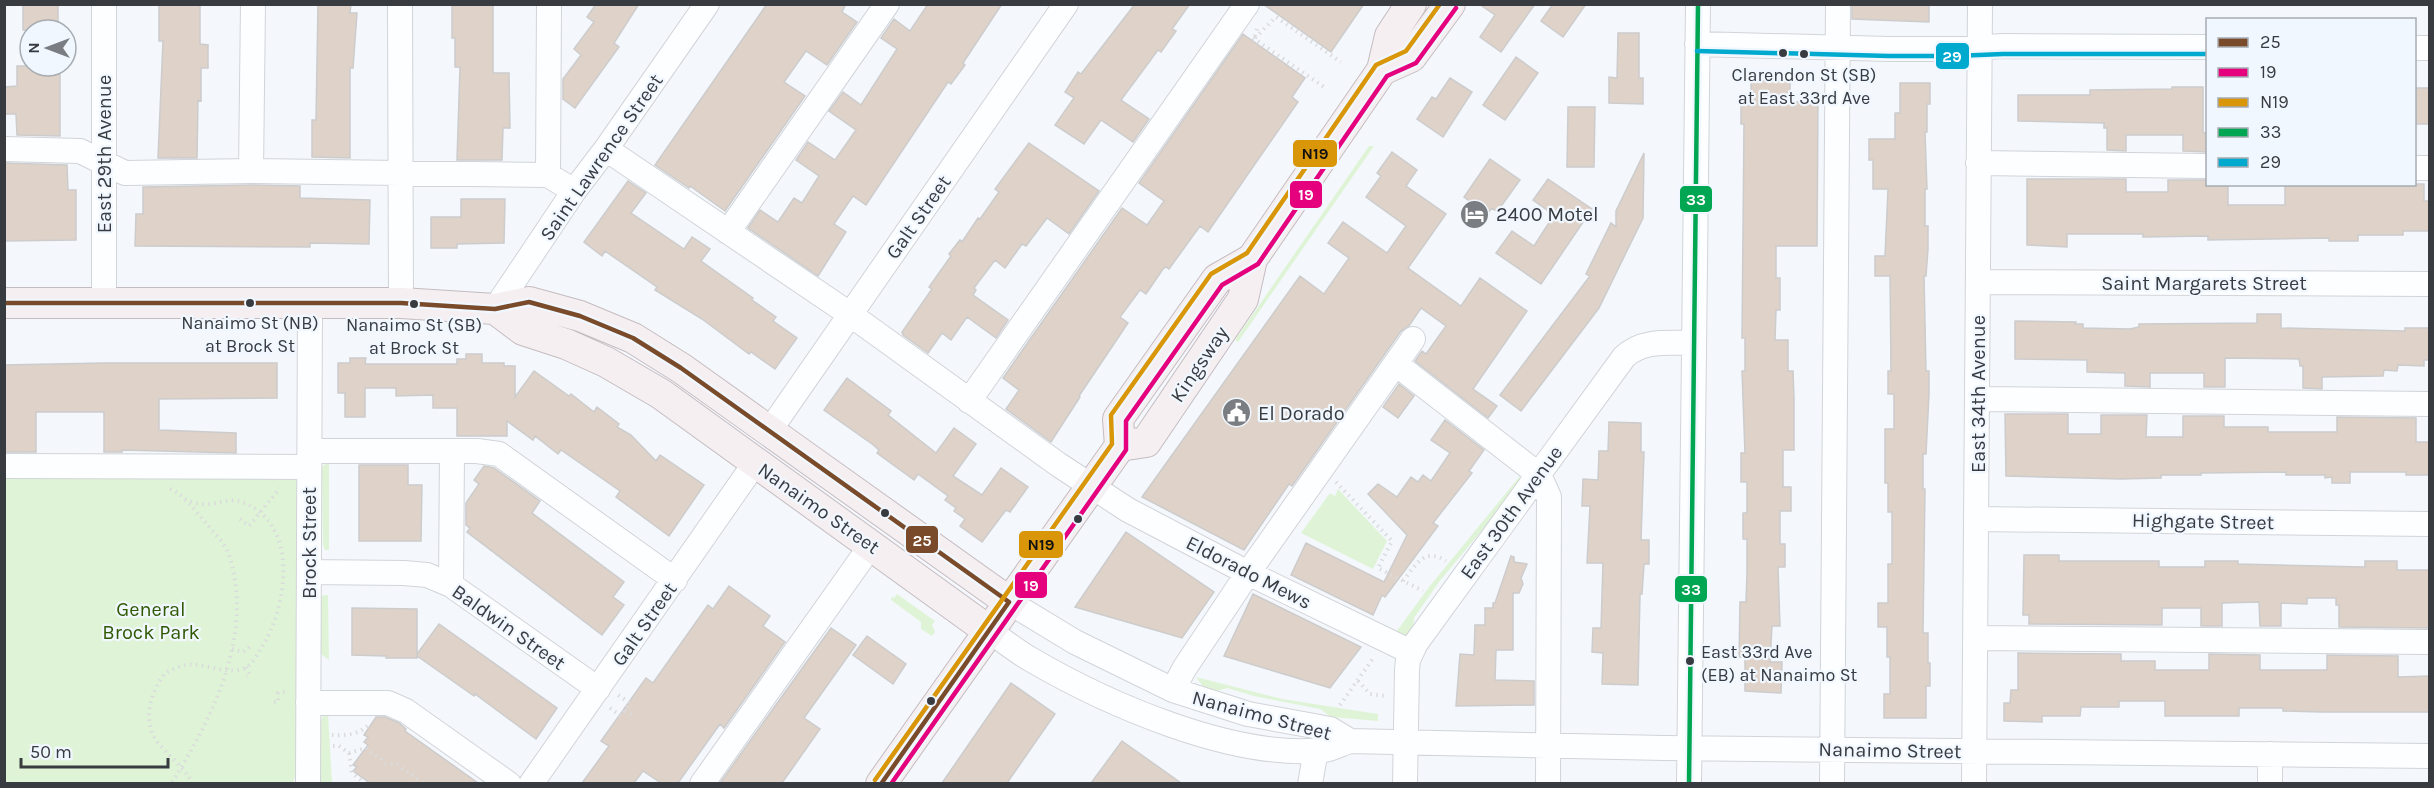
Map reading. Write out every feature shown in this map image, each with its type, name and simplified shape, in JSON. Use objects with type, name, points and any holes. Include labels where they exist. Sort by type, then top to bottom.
[{"type":"main road","name":"Kingsway","points":[[881,783],[1120,446],[1146,442],[1244,299],[1252,259],[1382,70],[1390,36],[1411,4]]},
{"type":"main road","points":[[1382,70],[1412,57],[1450,4]]},
{"type":"main road","name":"Nanaimo Street","points":[[4,303],[401,303],[495,309],[529,302],[580,316],[633,338],[681,368],[1009,602]]},
{"type":"main road","name":"Nanaimo Street","points":[[495,309],[523,330],[566,344],[606,362],[661,394],[989,630]]},
{"type":"street","name":"East 29th Avenue","points":[[104,4],[104,303]]},
{"type":"street","points":[[251,171],[254,4]]},
{"type":"street","points":[[400,4],[401,303]]},
{"type":"street","points":[[548,175],[549,4]]},
{"type":"street","name":"Saint Lawrence Street","points":[[495,309],[574,191],[707,4]]},
{"type":"street","points":[[728,232],[887,4]]},
{"type":"street","name":"Galt Street","points":[[770,430],[1066,4]]},
{"type":"street","points":[[1689,783],[1698,4]]},
{"type":"street","points":[[1832,783],[1838,4]]},
{"type":"street","name":"East 34th Avenue","points":[[1974,783],[1980,4]]},
{"type":"street","points":[[969,401],[1254,11]]},
{"type":"street","points":[[1697,44],[1838,47],[2206,47]]},
{"type":"street","points":[[4,149],[80,151],[125,173],[251,171],[548,175],[574,191]]},
{"type":"street","name":"Eldorado Mews","points":[[606,149],[851,315],[969,401],[1128,510],[1248,573],[1411,652]]},
{"type":"street","points":[[1978,163],[2206,166]]},
{"type":"street","name":"Saint Margarets Street","points":[[1978,282],[2430,284]]},
{"type":"street","name":"Brock Street","points":[[308,783],[310,303]]},
{"type":"street","points":[[1173,690],[1184,669],[1248,573],[1413,339]]},
{"type":"street","name":"East 30th Avenue","points":[[1405,783],[1407,670],[1411,652],[1630,351],[1643,345],[1693,343]]},
{"type":"street","points":[[1396,364],[1539,475],[1549,497],[1548,783]]},
{"type":"street","points":[[1978,399],[2430,404]]},
{"type":"street","points":[[451,585],[452,451]]},
{"type":"street","points":[[4,466],[309,459],[452,451],[499,454],[675,580]]},
{"type":"street","name":"Galt Street","points":[[531,783],[608,697],[675,580],[755,463]]},
{"type":"street","name":"Highgate Street","points":[[1977,519],[2430,524]]},
{"type":"street","points":[[702,783],[872,544]]},
{"type":"street","name":"Baldwin Street","points":[[309,572],[427,575],[451,585],[608,697]]},
{"type":"street","name":"Nanaimo Street","points":[[1009,602],[1075,642],[1173,690],[1248,714],[1330,729],[1350,741]]},
{"type":"street","name":"Nanaimo Street","points":[[989,630],[1029,659],[1066,679],[1155,718],[1233,742],[1291,751],[1326,750],[1350,741],[1690,748],[2430,756]]},
{"type":"street","points":[[1976,638],[2430,642]]},
{"type":"street","points":[[308,703],[388,703],[406,711],[509,783]]},
{"type":"street","points":[[1310,783],[1316,750]]},
{"type":"street","points":[[2270,754],[2270,783]]},
{"type":"path","points":[[1254,11],[1254,39],[1276,17]]},
{"type":"path","points":[[1270,12],[1341,62]]},
{"type":"path","points":[[1269,49],[1324,87]]},
{"type":"path","points":[[240,519],[249,526],[286,481]]},
{"type":"path","points":[[1337,483],[1392,541],[1378,568],[1423,591]]},
{"type":"path","points":[[162,486],[185,499],[227,550],[235,585],[238,620],[226,671],[201,734],[171,783]]},
{"type":"path","points":[[185,499],[200,504],[231,500],[247,504],[259,513],[277,534],[282,554],[282,591],[276,616],[266,640],[246,667],[226,671],[187,665],[165,673],[158,682],[149,711],[150,726],[157,742],[182,765],[193,783]]},
{"type":"path","points":[[1403,581],[1420,560],[1426,557],[1433,555],[1446,561]]},
{"type":"path","points":[[1340,705],[1387,640]]},
{"type":"path","points":[[232,649],[243,652],[252,645]]},
{"type":"path","points":[[246,667],[250,675],[247,677]]},
{"type":"path","points":[[1358,681],[1370,694],[1387,696]]},
{"type":"path","points":[[274,702],[278,702],[278,693],[286,692]]},
{"type":"path","points":[[608,697],[630,703],[621,716],[608,697]]},
{"type":"path","points":[[625,710],[633,716]]},
{"type":"path","points":[[333,746],[339,746],[348,753],[352,773],[366,783]]},
{"type":"path","points":[[348,753],[366,748],[387,763],[398,765],[424,783]]},
{"type":"green space","points":[[1369,146],[1374,146],[1238,342],[1235,340]]},
{"type":"green space","points":[[329,461],[329,550],[325,550],[323,545],[322,467]]},
{"type":"green space","name":"General Brock Park","points":[[4,473],[297,479],[297,770],[293,783],[5,783]]},
{"type":"green space","points":[[1520,476],[1521,479],[1503,505],[1439,582],[1414,618],[1413,628],[1408,635],[1394,635],[1429,587]]},
{"type":"green space","points":[[1338,489],[1387,541],[1373,569],[1301,533],[1330,493],[1335,496]]},
{"type":"green space","points":[[897,594],[935,621],[932,625],[935,632],[932,636],[921,629],[921,622],[891,600],[892,596],[894,598]]},
{"type":"green space","points":[[328,595],[329,660],[321,654],[321,617],[317,596]]},
{"type":"green space","points":[[1196,677],[1282,699],[1378,714],[1378,721],[1331,717],[1320,709],[1254,696],[1227,688],[1214,692],[1205,689]]},
{"type":"green space","points":[[328,714],[332,783],[320,784],[321,720]]},
{"type":"building","points":[[23,4],[58,4],[58,18],[23,18]]},
{"type":"building","points":[[159,4],[200,4],[200,44],[208,45],[208,68],[201,68],[197,158],[158,158],[163,41],[159,41]]},
{"type":"building","points":[[318,4],[351,4],[350,13],[357,13],[353,68],[350,68],[350,158],[312,157],[312,120],[316,120]]},
{"type":"building","points":[[452,4],[493,4],[493,73],[509,73],[510,128],[503,128],[502,160],[457,160],[460,67],[455,67]]},
{"type":"building","points":[[596,4],[639,4],[614,43],[619,47],[575,108],[563,99],[563,79],[581,55],[574,49],[594,22],[587,17]]},
{"type":"building","points":[[767,4],[846,4],[842,12],[857,22],[827,65],[806,51],[784,82],[805,96],[725,211],[655,165]]},
{"type":"building","points":[[928,4],[1002,4],[963,63],[965,65],[951,84],[948,82],[866,205],[853,196],[834,224],[846,232],[818,276],[748,228],[760,210],[778,222],[794,198],[802,203],[819,176],[796,160],[808,142],[835,160],[856,130],[829,111],[843,92],[861,105],[897,49],[881,38],[894,19],[910,31]]},
{"type":"building","points":[[1135,4],[1190,4],[1172,29],[1176,31],[1161,52],[1158,50],[1121,100],[1149,119],[1133,142],[1101,120],[1084,144],[1055,125],[1074,98],[1065,92],[1078,72],[1081,74]]},
{"type":"building","points":[[1263,4],[1364,4],[1331,52]]},
{"type":"building","points":[[1479,4],[1535,4],[1501,52],[1480,37],[1495,15]]},
{"type":"building","points":[[1553,4],[1586,4],[1563,37],[1541,21]]},
{"type":"building","points":[[1852,4],[1929,4],[1929,22],[1852,19]]},
{"type":"building","points":[[1618,33],[1639,33],[1639,78],[1643,78],[1643,104],[1609,103],[1609,77],[1617,78]]},
{"type":"building","points":[[1243,34],[1305,78],[1292,97],[1298,102],[1208,232],[1200,226],[1169,269],[1166,267],[1163,269],[1146,294],[1140,290],[1120,317],[1128,323],[1051,442],[1006,409],[1019,390],[1003,378],[1122,208],[1147,225],[1164,201],[1139,183]]},
{"type":"building","points":[[1516,57],[1538,73],[1505,120],[1483,105]]},
{"type":"building","points":[[17,66],[18,78],[60,78],[60,136],[17,135],[16,114],[4,114],[4,87],[17,86]]},
{"type":"building","points":[[1450,78],[1472,92],[1443,137],[1417,119],[1432,97],[1436,99]]},
{"type":"building","points":[[1751,81],[1790,81],[1790,102],[1818,101],[1817,246],[1776,246],[1776,278],[1780,278],[1780,310],[1776,310],[1775,340],[1788,340],[1788,371],[1793,371],[1794,398],[1794,450],[1783,450],[1783,487],[1791,487],[1791,511],[1780,511],[1780,544],[1785,544],[1785,567],[1778,567],[1780,626],[1772,626],[1770,662],[1782,662],[1781,693],[1745,691],[1745,657],[1739,657],[1740,602],[1746,602],[1747,571],[1747,539],[1743,539],[1743,513],[1747,513],[1747,482],[1741,482],[1741,453],[1745,453],[1742,371],[1745,371],[1745,338],[1742,338],[1744,124],[1741,124],[1741,105],[1751,105]]},
{"type":"building","points":[[1900,83],[1930,83],[1930,104],[1927,104],[1927,132],[1925,132],[1927,189],[1925,189],[1925,226],[1928,226],[1928,249],[1926,276],[1924,276],[1926,371],[1929,371],[1926,454],[1923,454],[1923,489],[1925,489],[1923,633],[1928,633],[1928,663],[1930,663],[1930,686],[1926,686],[1926,718],[1884,718],[1884,694],[1890,694],[1890,657],[1887,657],[1887,627],[1878,627],[1878,603],[1888,603],[1888,564],[1892,564],[1892,512],[1888,512],[1888,483],[1885,483],[1885,429],[1894,429],[1894,394],[1888,394],[1888,371],[1891,371],[1890,276],[1875,276],[1875,256],[1885,256],[1888,189],[1873,189],[1873,160],[1869,160],[1869,139],[1895,139],[1895,113],[1900,113]]},
{"type":"building","points":[[2172,87],[2203,87],[2203,132],[2206,134],[2206,152],[2183,151],[2183,135],[2126,135],[2126,151],[2107,150],[2107,128],[2104,128],[2104,123],[2018,121],[2018,95],[2090,95],[2090,90],[2172,89]]},
{"type":"building","points":[[2416,88],[2430,88],[2430,124],[2416,124]]},
{"type":"building","points":[[1568,107],[1595,107],[1594,167],[1567,167]]},
{"type":"building","points":[[1029,143],[1099,191],[1069,234],[1047,218],[1026,246],[1022,244],[1005,268],[995,260],[974,288],[976,290],[973,295],[1008,320],[996,338],[967,317],[951,340],[942,333],[928,353],[902,332],[932,289],[929,287],[951,256],[949,254],[960,240],[962,242],[978,218],[980,219],[999,192],[995,189]]},
{"type":"building","points":[[1392,152],[1417,170],[1406,186],[1446,214],[1408,268],[1461,306],[1480,278],[1527,311],[1473,389],[1497,406],[1488,418],[1415,361],[1422,351],[1426,354],[1446,326],[1421,308],[1409,326],[1401,331],[1292,486],[1289,484],[1244,550],[1142,497],[1300,276],[1324,294],[1349,258],[1328,243],[1343,222],[1387,253],[1406,226],[1366,197],[1381,176],[1377,173]]},
{"type":"building","points":[[1644,153],[1643,218],[1599,308],[1521,411],[1500,395],[1590,276],[1586,274],[1611,223],[1616,227],[1616,211]]},
{"type":"building","points":[[1490,159],[1520,180],[1497,212],[1492,208],[1487,214],[1464,197]]},
{"type":"building","points":[[4,163],[67,165],[68,190],[76,190],[76,240],[4,241]]},
{"type":"building","points":[[1548,179],[1592,209],[1541,284],[1496,253],[1512,231],[1534,246],[1554,215],[1533,200]]},
{"type":"building","points":[[2027,179],[2126,179],[2126,192],[2168,192],[2168,180],[2206,180],[2206,186],[2228,186],[2228,205],[2285,205],[2285,186],[2416,186],[2416,184],[2424,184],[2424,201],[2430,201],[2430,231],[2403,231],[2403,235],[2358,235],[2358,241],[2329,241],[2329,238],[2208,240],[2208,236],[2143,237],[2143,234],[2067,234],[2067,247],[2027,245]]},
{"type":"building","points":[[628,181],[646,193],[631,213],[684,249],[692,237],[710,249],[701,261],[753,298],[752,300],[776,317],[773,321],[797,338],[775,369],[655,290],[657,287],[605,251],[602,256],[584,242]]},
{"type":"building","points":[[300,186],[300,198],[370,200],[369,244],[310,243],[310,247],[135,246],[136,214],[143,214],[143,187]]},
{"type":"building","points":[[461,199],[505,199],[504,243],[457,244],[457,248],[431,248],[431,217],[461,217]]},
{"type":"building","points":[[2257,314],[2281,314],[2281,328],[2405,331],[2405,328],[2430,328],[2430,360],[2424,360],[2424,366],[2398,365],[2397,371],[2384,370],[2383,376],[2322,377],[2322,389],[2303,388],[2303,366],[2300,366],[2299,359],[2225,358],[2225,387],[2204,387],[2204,373],[2150,373],[2150,387],[2125,386],[2125,373],[2087,372],[2087,360],[2015,359],[2015,321],[2076,322],[2075,324],[2083,324],[2083,328],[2130,329],[2139,327],[2139,324],[2257,323]]},
{"type":"building","points":[[466,354],[482,354],[482,363],[504,363],[504,366],[515,366],[515,397],[534,371],[569,396],[571,394],[594,412],[597,407],[619,424],[617,427],[631,435],[656,461],[660,455],[704,485],[669,536],[616,497],[620,491],[561,450],[558,454],[535,436],[533,440],[507,421],[507,436],[457,436],[457,408],[433,408],[433,395],[396,396],[396,388],[365,388],[365,417],[345,417],[345,393],[338,393],[338,363],[350,363],[350,358],[366,358],[365,364],[457,364],[457,359],[466,359]]},
{"type":"building","points":[[277,363],[277,398],[159,399],[159,430],[236,433],[236,453],[122,450],[122,452],[104,452],[104,412],[36,412],[36,452],[4,452],[4,365]]},
{"type":"building","points":[[847,378],[891,411],[888,415],[936,453],[954,428],[976,444],[953,476],[982,495],[1001,468],[1028,487],[1010,512],[1006,510],[982,542],[960,526],[965,519],[945,500],[948,496],[918,474],[914,480],[877,453],[879,450],[872,444],[824,410]]},
{"type":"building","points":[[1399,384],[1414,396],[1398,418],[1383,407]]},
{"type":"building","points":[[2005,414],[2068,414],[2068,434],[2101,434],[2101,415],[2147,415],[2146,437],[2183,437],[2183,416],[2224,416],[2224,427],[2268,427],[2268,432],[2337,432],[2337,417],[2416,418],[2416,442],[2430,442],[2430,475],[2406,475],[2406,472],[2350,472],[2350,483],[2332,483],[2332,477],[2325,478],[2325,475],[2286,475],[2286,472],[2201,473],[2201,475],[2161,475],[2161,478],[2121,479],[2006,476]]},
{"type":"building","points":[[1445,420],[1484,450],[1469,471],[1472,473],[1433,523],[1438,526],[1385,597],[1382,595],[1373,615],[1291,575],[1306,543],[1384,582],[1407,535],[1368,494],[1378,484],[1397,497],[1411,477],[1418,482],[1423,475],[1431,481],[1450,453],[1431,440]]},
{"type":"building","points":[[1609,422],[1641,423],[1641,452],[1644,452],[1641,540],[1649,540],[1649,564],[1644,564],[1642,594],[1640,594],[1638,685],[1602,684],[1603,653],[1592,652],[1593,628],[1601,628],[1603,563],[1587,563],[1590,506],[1582,506],[1583,479],[1598,480],[1599,451],[1608,451]]},
{"type":"building","points":[[359,465],[408,465],[408,485],[422,485],[421,541],[359,541]]},
{"type":"building","points":[[484,466],[494,468],[540,501],[532,513],[624,582],[613,597],[624,605],[602,635],[467,532],[470,528],[466,525],[466,503],[479,484],[474,480]]},
{"type":"building","points":[[1126,532],[1214,592],[1182,638],[1075,607]]},
{"type":"building","points":[[2024,555],[2059,555],[2059,561],[2159,561],[2159,567],[2205,567],[2205,561],[2238,561],[2238,564],[2365,567],[2365,561],[2397,561],[2397,570],[2430,570],[2430,628],[2339,627],[2339,605],[2336,605],[2336,598],[2307,598],[2307,604],[2281,603],[2281,626],[2260,626],[2259,602],[2222,603],[2222,626],[2201,626],[2201,608],[2162,608],[2162,625],[2029,624],[2029,615],[2023,615]]},
{"type":"building","points":[[1511,556],[1514,557],[1514,562],[1527,564],[1521,578],[1523,584],[1519,593],[1513,593],[1513,650],[1496,650],[1495,680],[1534,681],[1534,705],[1456,706],[1460,654],[1474,655],[1475,625],[1485,625],[1485,608],[1493,608]]},
{"type":"building","points":[[729,586],[770,616],[763,626],[785,642],[724,728],[720,724],[678,783],[661,783],[643,771],[634,783],[582,783],[609,746],[601,741],[646,678],[653,683],[708,605],[713,609]]},
{"type":"building","points":[[1253,594],[1361,647],[1330,688],[1224,656]]},
{"type":"building","points":[[352,608],[417,609],[417,654],[439,624],[557,708],[536,739],[475,694],[474,696],[417,656],[417,658],[386,658],[386,656],[352,655]]},
{"type":"building","points":[[831,628],[856,645],[804,718],[820,729],[782,783],[720,783]]},
{"type":"building","points":[[867,636],[906,664],[893,684],[853,655]]},
{"type":"building","points":[[2018,653],[2121,654],[2121,661],[2155,661],[2155,670],[2209,670],[2209,654],[2260,655],[2260,670],[2327,670],[2327,655],[2398,656],[2398,677],[2430,676],[2430,712],[2321,712],[2283,711],[2283,708],[2239,708],[2239,716],[2165,716],[2165,701],[2119,701],[2119,707],[2081,707],[2080,716],[2042,716],[2042,722],[2004,721],[2004,703],[2010,703],[2011,690],[2018,690]]},
{"type":"building","points":[[1011,683],[1055,714],[1007,783],[942,783]]},
{"type":"building","points":[[376,717],[385,717],[399,723],[406,729],[405,731],[478,783],[370,783],[353,771],[357,767],[353,765],[368,745],[364,742],[368,737],[364,735]]},
{"type":"building","points":[[1122,741],[1181,783],[1091,783]]},
{"type":"transit line","name":"N19","points":[[875,780],[1112,444],[1111,415],[1211,274],[1247,253],[1376,65],[1406,51],[1440,4]]},
{"type":"transit line","name":"33","points":[[1689,784],[1698,4]]},
{"type":"transit line","name":"19","points":[[891,784],[1126,450],[1126,421],[1222,285],[1258,264],[1387,76],[1416,63],[1456,8]]},
{"type":"transit line","name":"29","points":[[1697,51],[1889,56],[2206,54]]},
{"type":"transit line","name":"25","points":[[4,303],[401,303],[495,309],[529,302],[580,316],[633,338],[681,368],[1009,602],[881,784]]},
{"type":"place","name":"Clarendon St (SB) at East 33rd Ave","points":[[1804,54]]},
{"type":"place","name":"2400 Motel","points":[[1475,214]]},
{"type":"place","name":"Nanaimo St (NB) at Brock St","points":[[250,303]]},
{"type":"place","name":"Nanaimo St (SB) at Brock St","points":[[414,304]]},
{"type":"place","name":"El Dorado","points":[[1237,413]]},
{"type":"place","name":"East 33rd Ave (EB) at Nanaimo St","points":[[1690,661]]}]
